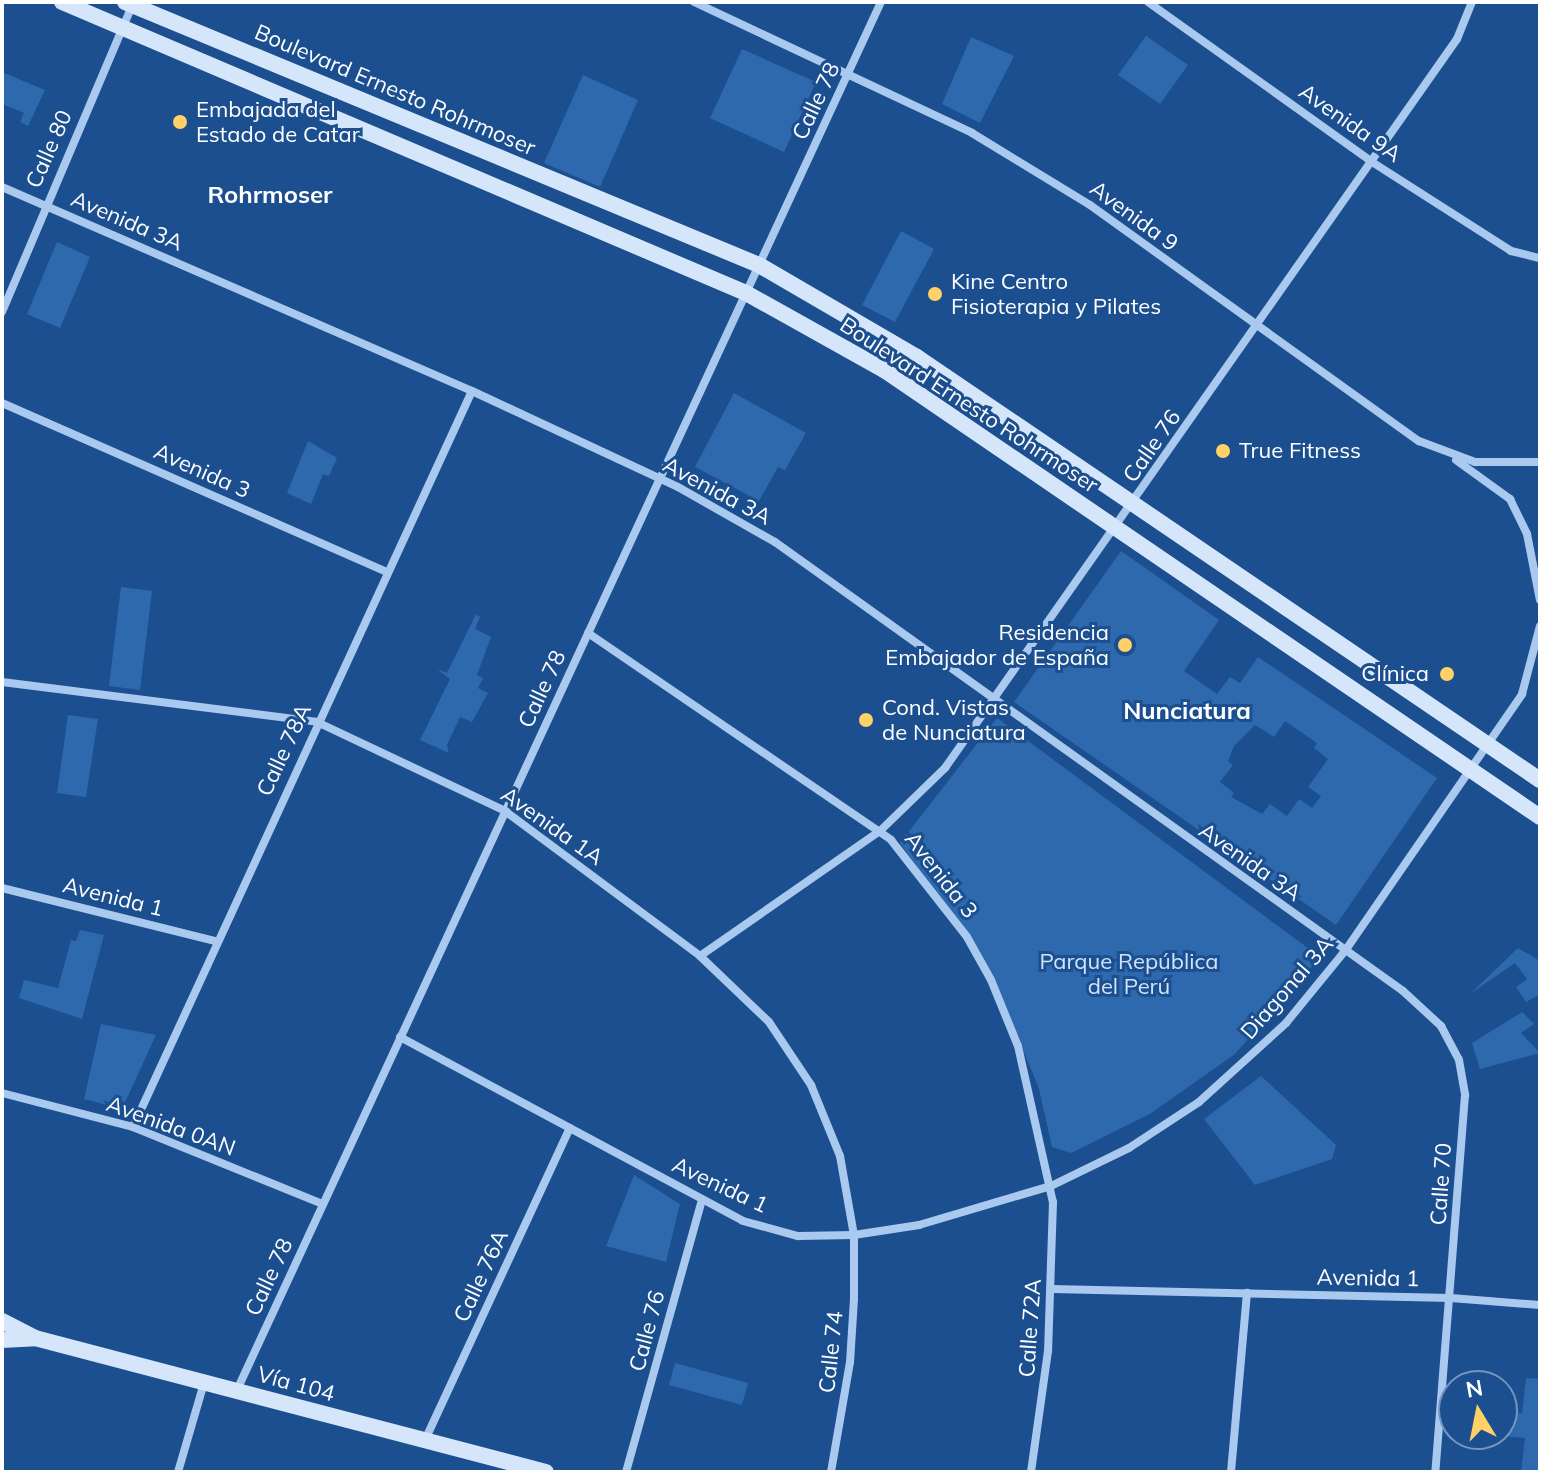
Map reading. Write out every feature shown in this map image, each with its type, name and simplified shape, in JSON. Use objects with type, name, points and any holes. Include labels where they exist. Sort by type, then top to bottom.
[{"type":"main road","name":"Boulevard Ernesto Rohrmoser","points":[[62,2],[746,293],[884,370],[1540,817]]},
{"type":"main road","name":"Boulevard Ernesto Rohrmoser","points":[[131,3],[759,265],[917,357],[1540,780]]},
{"type":"main road","name":"Vía 104","points":[[2,1321],[35,1338],[546,1472]]},
{"type":"main road","name":"Vía 104","points":[[2,1340],[35,1338]]},
{"type":"street","name":"Avenida 9","points":[[694,2],[972,133],[1090,205],[1256,328],[1448,456],[1502,464],[1540,462]]},
{"type":"street","name":"Calle 78","points":[[236,1391],[881,2]]},
{"type":"street","name":"Avenida 9A","points":[[1148,2],[1372,162],[1511,251],[1540,258]]},
{"type":"street","name":"Calle 76","points":[[700,956],[880,831],[945,768],[994,704],[1457,39],[1472,2]]},
{"type":"street","name":"Calle 80","points":[[2,312],[44,205],[123,28],[131,3]]},
{"type":"street","name":"Avenida 3A","points":[[2,187],[472,391],[659,480],[775,542],[994,704],[1345,951]]},
{"type":"street","name":"Calle 78A","points":[[133,1127],[215,941],[472,391]]},
{"type":"street","name":"Avenida 3","points":[[2,403],[387,572]]},
{"type":"street","points":[[1448,456],[1510,499],[1527,534],[1540,600]]},
{"type":"street","name":"Diagonal 3A","points":[[1051,1186],[1129,1148],[1199,1102],[1286,1023],[1345,951],[1522,694],[1540,626]]},
{"type":"street","name":"Avenida 3","points":[[588,633],[880,831],[926,880],[991,980],[1018,1046],[1051,1186]]},
{"type":"street","name":"Avenida 1A","points":[[2,682],[317,722],[505,811],[700,956],[769,1022],[811,1085],[840,1156],[854,1235]]},
{"type":"street","name":"Avenida 1","points":[[2,888],[215,941]]},
{"type":"street","name":"Calle 70","points":[[1345,951],[1403,991],[1441,1026],[1459,1060],[1465,1095],[1435,1472]]},
{"type":"street","name":"Avenida 1","points":[[400,1037],[743,1221],[798,1236],[854,1235],[983,1210],[1051,1186]]},
{"type":"street","name":"Avenida 0AN","points":[[2,1093],[133,1127],[323,1204]]},
{"type":"street","name":"Calle 76A","points":[[425,1440],[570,1128]]},
{"type":"street","name":"Calle 72A","points":[[1031,1472],[1052,1289],[1051,1186]]},
{"type":"street","name":"Calle 76","points":[[626,1472],[702,1199]]},
{"type":"street","name":"Calle 74","points":[[831,1472],[850,1362],[854,1235]]},
{"type":"street","name":"Avenida 1","points":[[1052,1289],[1451,1298],[1540,1305]]},
{"type":"street","points":[[1231,1472],[1247,1293]]},
{"type":"street","points":[[178,1472],[204,1383]]},
{"type":"green space","points":[[1146,36],[1188,65],[1160,104],[1118,75]]},
{"type":"green space","points":[[971,37],[1014,56],[980,123],[942,104]]},
{"type":"green space","points":[[742,49],[816,82],[784,152],[710,118]]},
{"type":"green space","points":[[2,72],[45,90],[28,126],[20,122],[24,113],[2,104]]},
{"type":"green space","points":[[583,75],[638,100],[600,187],[544,163]]},
{"type":"green space","points":[[901,231],[934,249],[895,322],[862,305]]},
{"type":"green space","points":[[57,242],[90,257],[60,328],[27,314]]},
{"type":"green space","points":[[734,393],[806,433],[785,470],[778,467],[759,501],[695,467]]},
{"type":"green space","points":[[308,441],[337,458],[329,476],[323,474],[311,504],[287,493]]},
{"type":"green space","points":[[1121,551],[1219,620],[1184,671],[1217,694],[1230,677],[1240,683],[1258,657],[1437,778],[1336,925],[1014,702]],"holes":[[[1285,721],[1317,743],[1314,748],[1328,759],[1308,787],[1321,796],[1312,808],[1299,799],[1287,816],[1270,804],[1262,814],[1231,797],[1234,793],[1220,782],[1233,765],[1228,761],[1234,746],[1255,725],[1274,737]]]},
{"type":"green space","points":[[121,587],[152,591],[140,690],[109,686]]},
{"type":"green space","points":[[476,614],[480,617],[475,629],[491,637],[477,675],[483,678],[478,688],[488,693],[472,722],[460,717],[447,745],[449,753],[420,740],[450,679],[437,669],[447,673]]},
{"type":"green space","points":[[68,715],[98,719],[86,797],[57,793]]},
{"type":"green space","name":"Parque República del Perú","points":[[997,718],[1320,957],[1235,1054],[1150,1114],[1071,1153],[1052,1147],[1039,1089],[993,976],[900,843]]},
{"type":"green space","points":[[80,930],[104,935],[82,1019],[19,998],[24,980],[58,988],[71,940],[76,941]]},
{"type":"green space","points":[[1518,948],[1540,961],[1540,994],[1526,1002],[1516,987],[1527,979],[1515,963],[1470,994]]},
{"type":"green space","points":[[1522,1012],[1534,1024],[1521,1033],[1540,1053],[1480,1069],[1472,1043]]},
{"type":"green space","points":[[101,1024],[156,1035],[122,1109],[84,1099]]},
{"type":"green space","points":[[1261,1076],[1336,1145],[1332,1159],[1255,1185],[1204,1119]]},
{"type":"green space","points":[[634,1175],[680,1204],[666,1262],[606,1246]]},
{"type":"green space","points":[[675,1363],[748,1383],[742,1405],[669,1385]]},
{"type":"green space","points":[[1526,1378],[1540,1379],[1540,1472],[1521,1472],[1525,1438],[1518,1437],[1518,1413],[1522,1413]]},
{"type":"place","name":"Embajada del Estado de Catar","points":[[180,122]]},
{"type":"place","name":"Kine Centro Fisioterapia y Pilates","points":[[935,294]]},
{"type":"place","name":"True Fitness","points":[[1223,451]]},
{"type":"place","name":"Residencia Embajador de España","points":[[1125,645]]},
{"type":"place","name":"Clínica","points":[[1447,674]]},
{"type":"place","name":"Cond. Vistas de Nunciatura","points":[[866,720]]},
{"type":"district","name":"Rohrmoser","points":[[270,195]]},
{"type":"district","name":"Nunciatura","points":[[1187,711]]}]
